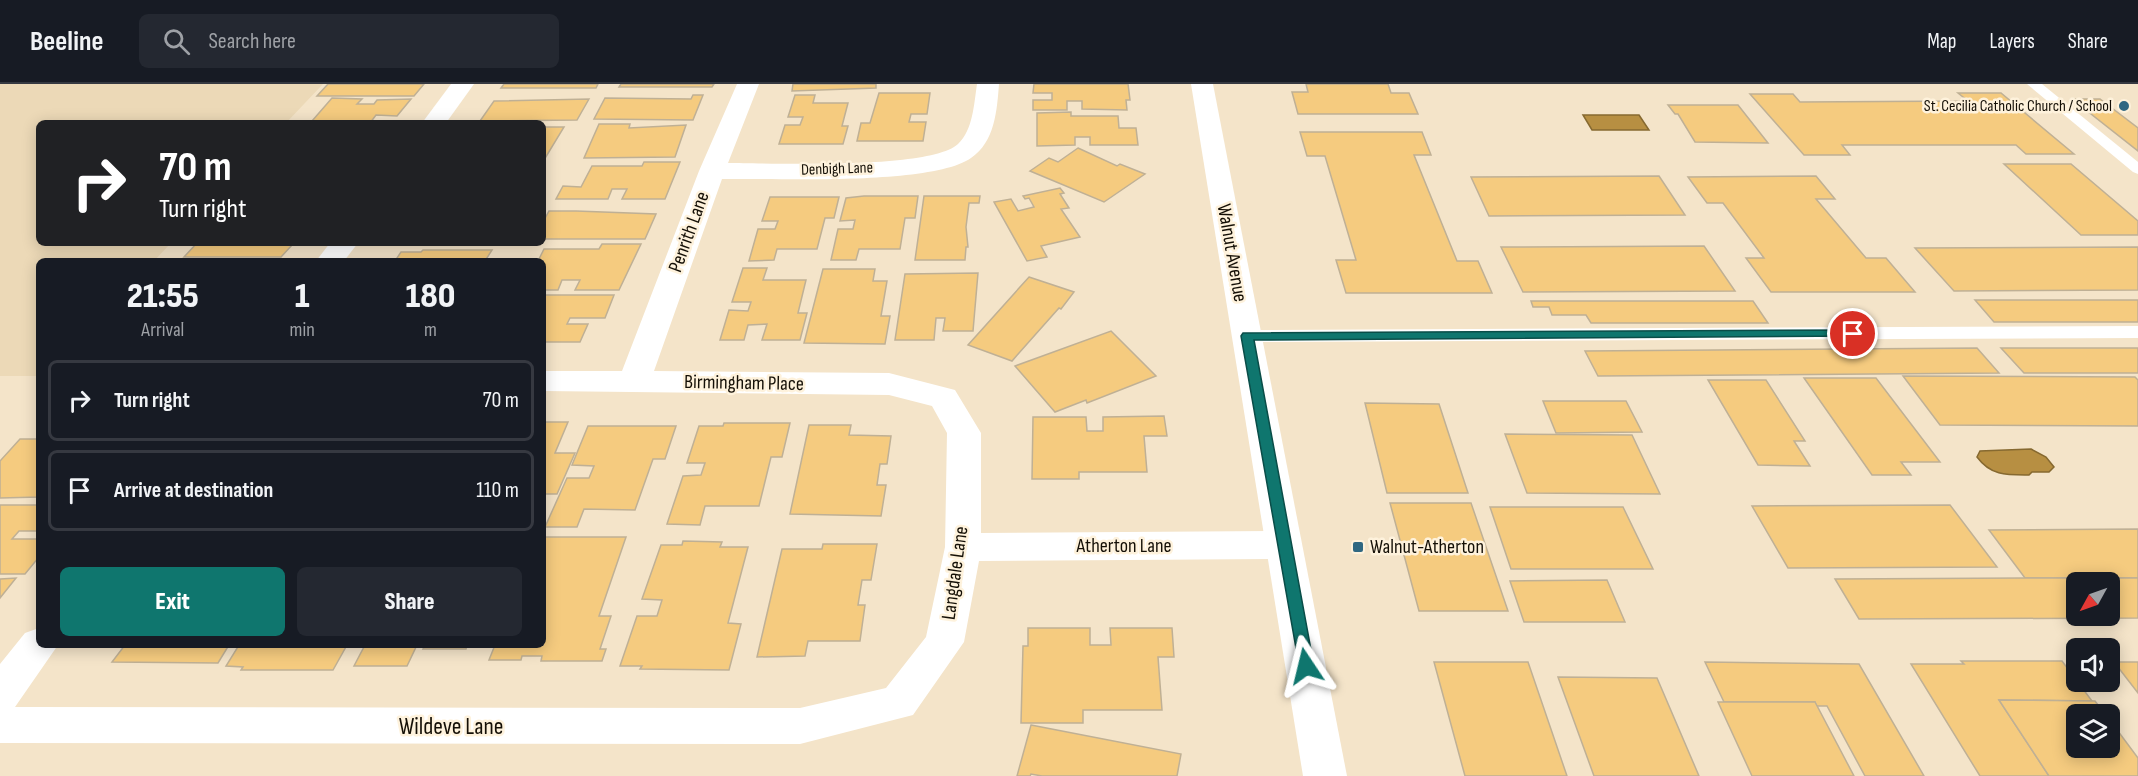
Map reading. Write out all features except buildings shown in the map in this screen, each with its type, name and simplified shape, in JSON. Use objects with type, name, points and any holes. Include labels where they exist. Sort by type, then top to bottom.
[{"type":"street","points":[[436,120],[463,84]]},
{"type":"street","name":"Penrith Lane","points":[[634,382],[712,171],[748,84]]},
{"type":"street","name":"Denbigh Lane","points":[[712,171],[909,166],[940,162],[961,154],[975,140],[983,124],[988,84]]},
{"type":"street","name":"Walnut Avenue","points":[[1202,84],[1325,776]]},
{"type":"street","points":[[332,258],[342,246]]},
{"type":"street","name":"Birmingham Place","points":[[546,381],[889,384],[944,398]]},
{"type":"street","name":"Langdale Lane","points":[[899,703],[945,642],[963,547],[964,433],[944,398]]},
{"type":"street","name":"Atherton Lane","points":[[963,547],[1284,545]]},
{"type":"street","points":[[0,695],[36,648]]},
{"type":"street","name":"Wildeve Lane","points":[[0,725],[800,726],[899,703]]},
{"type":"lane","points":[[2034,84],[2138,169]]},
{"type":"lane","points":[[1247,336],[2138,332]]},
{"type":"shaded area","points":[[0,84],[323,84],[289,120],[36,120],[36,246],[168,246],[157,258],[36,258],[36,376],[0,376]]},
{"type":"shaded area","points":[[1583,115],[1639,115],[1649,130],[1592,130]]},
{"type":"shaded area","points":[[2031,449],[2046,457],[2054,467],[2049,472],[2032,472],[2029,475],[2000,473],[1988,468],[1977,457],[1980,451]]},
{"type":"place","name":"St. Cecilia Catholic Church / School","points":[[2124,106]]},
{"type":"place","name":"Walnut-Atherton","points":[[1358,547]]},
{"type":"route","points":[[1306,666],[1247,336],[1853,334]]}]
